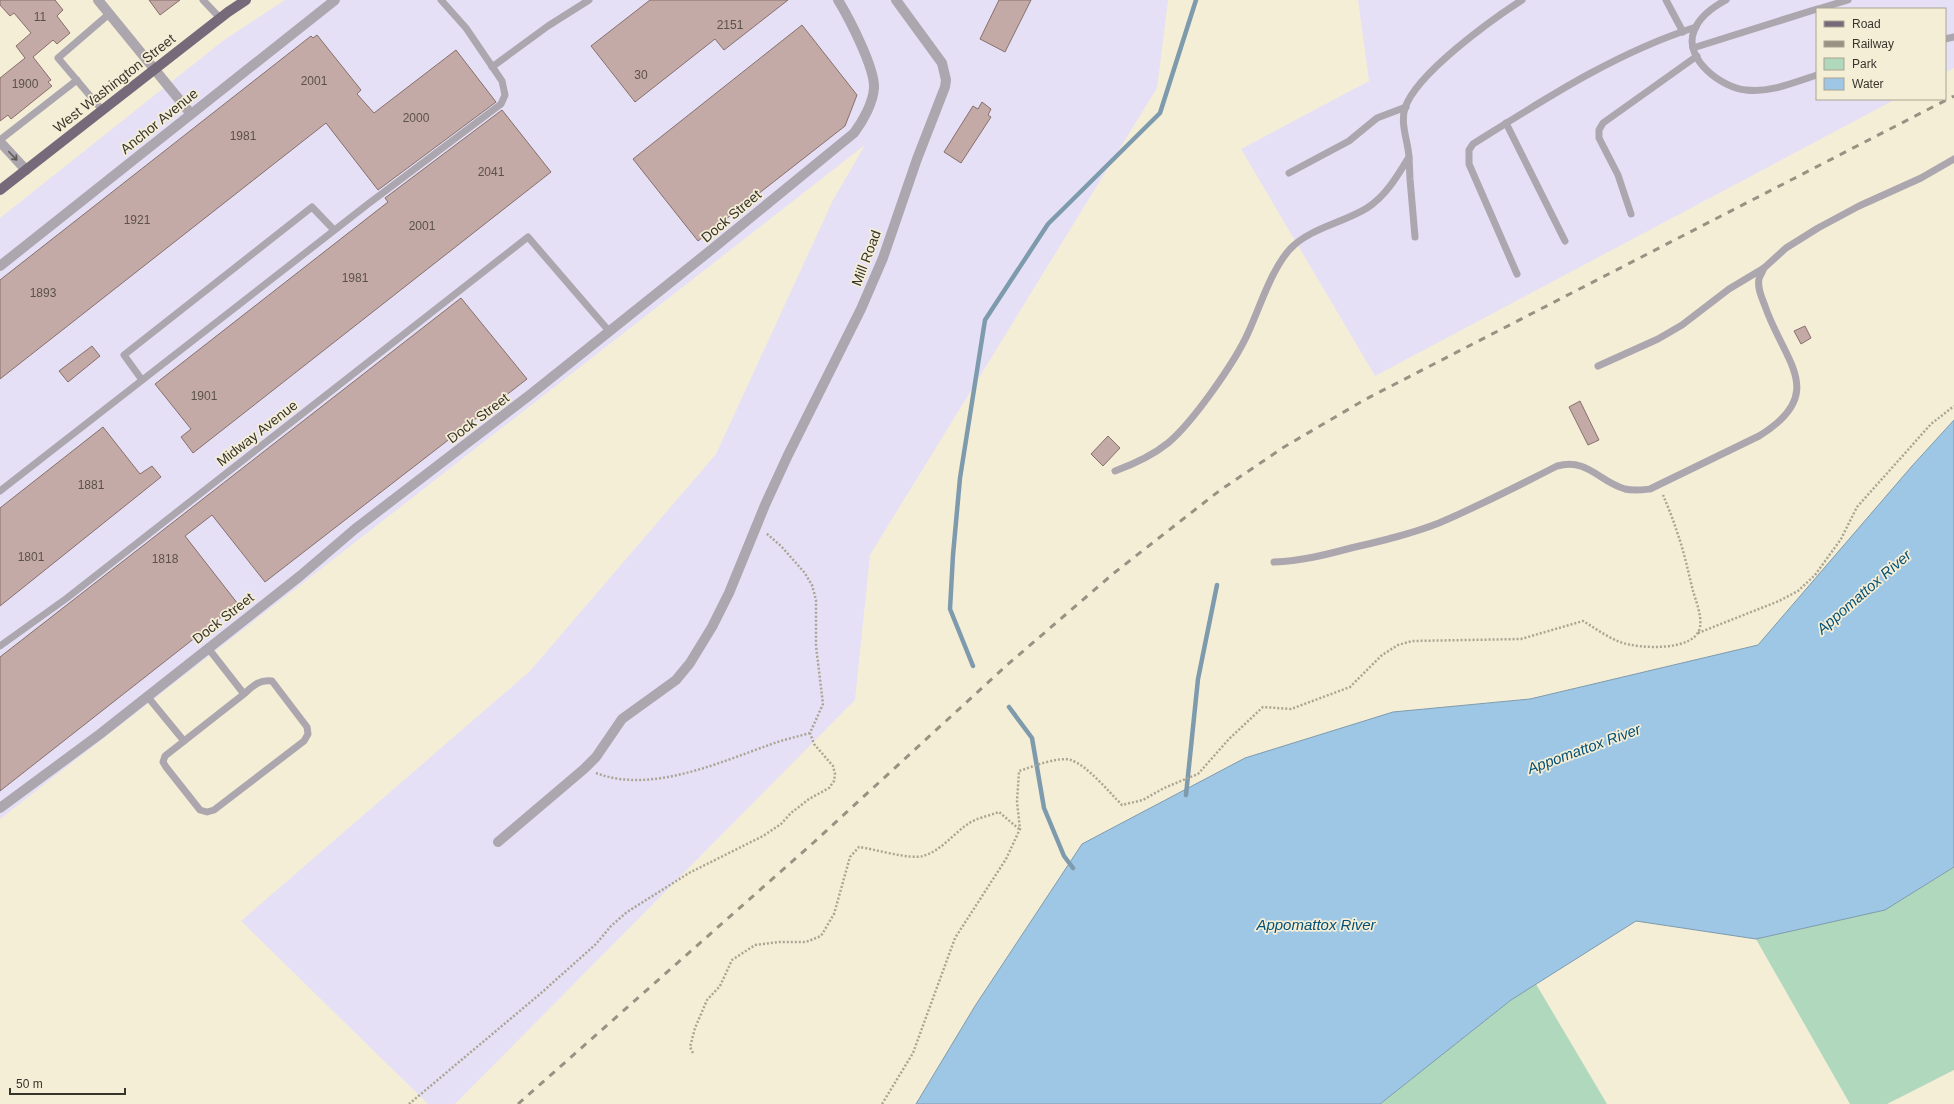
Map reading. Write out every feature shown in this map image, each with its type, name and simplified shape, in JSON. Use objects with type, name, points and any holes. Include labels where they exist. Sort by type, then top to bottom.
[{"type":"main road","name":"West Washington Street","points":[[0,190],[220,18],[246,0]]},
{"type":"street","name":"Anchor Avenue","points":[[0,266],[335,0]]},
{"type":"street","name":"Dock Street","points":[[0,808],[100,734],[300,576],[355,529],[531,394],[711,250],[854,132],[862,122],[873,93],[873,79],[860,46],[838,0]]},
{"type":"street","name":"Mill Road","points":[[498,842],[584,769],[596,757],[622,719],[676,680],[690,663],[712,627],[729,593],[756,526],[788,455],[861,309],[883,258],[945,87],[946,80],[942,63],[896,0]]},
{"type":"street","points":[[101,1],[109,14],[191,114]]},
{"type":"street","points":[[0,141],[26,170]]},
{"type":"lane","points":[[203,0],[220,18]]},
{"type":"lane","points":[[0,491],[334,230],[501,104],[505,95],[505,87],[466,28],[441,0]]},
{"type":"lane","points":[[492,67],[548,26],[589,0]]},
{"type":"lane","points":[[1666,0],[1683,32]]},
{"type":"lane","points":[[1726,0],[1713,7],[1693,32],[1693,48],[1705,69],[1730,87],[1745,90],[1770,89],[1816,75]]},
{"type":"lane","points":[[1821,8],[1848,0]]},
{"type":"lane","points":[[1415,237],[1409,157],[1404,123],[1406,108],[1415,90],[1448,56],[1517,1]]},
{"type":"lane","points":[[1693,48],[1816,10]]},
{"type":"lane","points":[[102,110],[58,58],[109,14]]},
{"type":"lane","points":[[1517,274],[1468,159],[1469,150],[1473,144],[1562,88],[1600,67],[1645,46],[1696,28]]},
{"type":"lane","points":[[1631,214],[1618,174],[1599,138],[1599,130],[1603,123],[1697,56]]},
{"type":"lane","points":[[0,141],[77,80]]},
{"type":"lane","points":[[1289,173],[1349,141],[1377,118],[1406,108]]},
{"type":"lane","points":[[1506,123],[1565,241]]},
{"type":"lane","points":[[1115,471],[1152,454],[1181,431],[1234,360],[1246,338],[1278,264],[1290,249],[1301,240],[1368,208],[1395,180],[1409,157]]},
{"type":"lane","points":[[1598,366],[1658,339],[1682,325],[1729,289],[1764,268],[1786,248],[1818,228],[1859,206],[1921,178],[1954,160]]},
{"type":"lane","points":[[142,380],[124,355],[312,207],[334,230]]},
{"type":"lane","name":"Midway Avenue","points":[[0,646],[74,593],[528,237],[609,331]]},
{"type":"lane","points":[[1274,562],[1293,562],[1312,558],[1391,538],[1438,523],[1489,501],[1556,466],[1565,464],[1576,464],[1585,467],[1625,489],[1637,491],[1650,489],[1759,436],[1774,427],[1786,415],[1794,403],[1797,383],[1795,370],[1767,313],[1759,290],[1759,280],[1764,268]]},
{"type":"lane","points":[[208,648],[244,694]]},
{"type":"lane","points":[[264,680],[272,681],[306,727],[308,734],[304,741],[214,810],[207,812],[200,810],[164,762],[165,756],[244,694],[258,682],[264,680]]},
{"type":"lane","points":[[147,696],[184,741]]},
{"type":"path","points":[[1698,633],[1779,601],[1798,591],[1815,575],[1841,539],[1857,507],[1931,424],[1954,406]]},
{"type":"path","points":[[882,1104],[913,1053],[955,938],[1006,858],[1020,829],[1017,802],[1019,771],[1056,760],[1070,760],[1094,776],[1122,805],[1144,800],[1164,788],[1198,774],[1229,739],[1263,707],[1291,709],[1350,687],[1382,655],[1398,646],[1412,641],[1521,639],[1583,621],[1619,642],[1627,644],[1664,647],[1692,640],[1698,633],[1700,625],[1698,610],[1677,531],[1659,485]]},
{"type":"path","points":[[409,1104],[551,984],[596,944],[611,926],[626,912],[689,873],[764,836],[781,824],[791,813],[809,799],[828,788],[834,778],[833,766],[814,744],[810,732],[823,704],[816,646],[816,600],[812,585],[804,572],[780,546],[756,526]]},
{"type":"path","points":[[584,769],[621,780],[639,780],[664,777],[730,760],[769,745],[810,732]]},
{"type":"path","points":[[693,1053],[690,1047],[695,1028],[707,1000],[720,986],[732,960],[754,945],[779,942],[806,942],[822,936],[834,914],[850,857],[859,847],[900,856],[922,856],[942,846],[968,824],[999,812],[1020,829]]},
{"type":"shaded area","points":[[285,0],[1168,0],[1157,88],[870,555],[855,700],[455,1104],[428,1104],[241,921],[530,671],[716,454],[833,200],[865,145],[0,819],[0,218],[224,40]]},
{"type":"shaded area","points":[[1358,0],[1954,0],[1954,68],[1946,72],[1946,8],[1816,8],[1816,100],[1894,100],[1375,376],[1241,149],[1369,81]]},
{"type":"green space","points":[[1954,867],[1954,1070],[1887,1104],[1850,1104],[1756,939],[1885,910]]},
{"type":"green space","points":[[1536,984],[1607,1104],[1380,1104],[1511,1000]]},
{"type":"water","name":"Appomattox River","points":[[1954,420],[1954,867],[1885,910],[1756,939],[1636,921],[1511,1000],[1380,1104],[916,1104],[975,1006],[1082,844],[1245,758],[1393,712],[1530,699],[1758,645],[1912,466]]},
{"type":"building","points":[[0,0],[55,0],[63,10],[57,16],[70,33],[57,44],[53,40],[33,57],[51,80],[48,82],[52,86],[11,119],[8,115],[0,121],[0,78],[25,58],[16,46],[31,33],[14,13],[10,16],[0,5]]},
{"type":"building","points":[[149,0],[180,0],[160,15]]},
{"type":"building","points":[[650,0],[788,0],[724,50],[715,39],[635,102],[591,46]]},
{"type":"building","points":[[999,0],[1031,0],[1005,52],[980,39]]},
{"type":"building","points":[[802,25],[857,95],[845,126],[698,241],[633,159]]},
{"type":"building","points":[[317,35],[361,90],[357,94],[374,113],[456,50],[496,102],[378,190],[326,123],[0,379],[0,280],[311,36],[313,38]]},
{"type":"building","points":[[982,102],[991,109],[988,115],[991,117],[961,163],[944,152],[973,106],[978,109]]},
{"type":"building","points":[[502,110],[551,172],[193,453],[181,437],[191,429],[155,384],[388,202],[385,198]]},
{"type":"building","points":[[461,298],[527,379],[265,582],[212,515],[185,536],[238,604],[0,791],[0,657]]},
{"type":"building","points":[[1805,326],[1811,338],[1801,344],[1794,331]]},
{"type":"building","points":[[92,346],[100,356],[68,382],[59,371]]},
{"type":"building","points":[[1580,401],[1599,440],[1588,445],[1569,407]]},
{"type":"building","points":[[103,427],[140,474],[152,466],[161,477],[0,606],[0,508]]},
{"type":"building","points":[[1108,436],[1120,448],[1103,466],[1091,454]]},
{"type":"waterway","points":[[973,666],[950,609],[960,478],[985,320],[1048,224],[1160,113],[1196,0]]},
{"type":"waterway","points":[[1186,795],[1198,679],[1217,585]]},
{"type":"waterway","points":[[1009,707],[1032,738],[1044,808],[1064,856],[1073,868]]},
{"type":"railway","points":[[518,1104],[813,843],[1007,665],[1114,573],[1219,491],[1284,447],[1366,399],[1954,96]]}]
